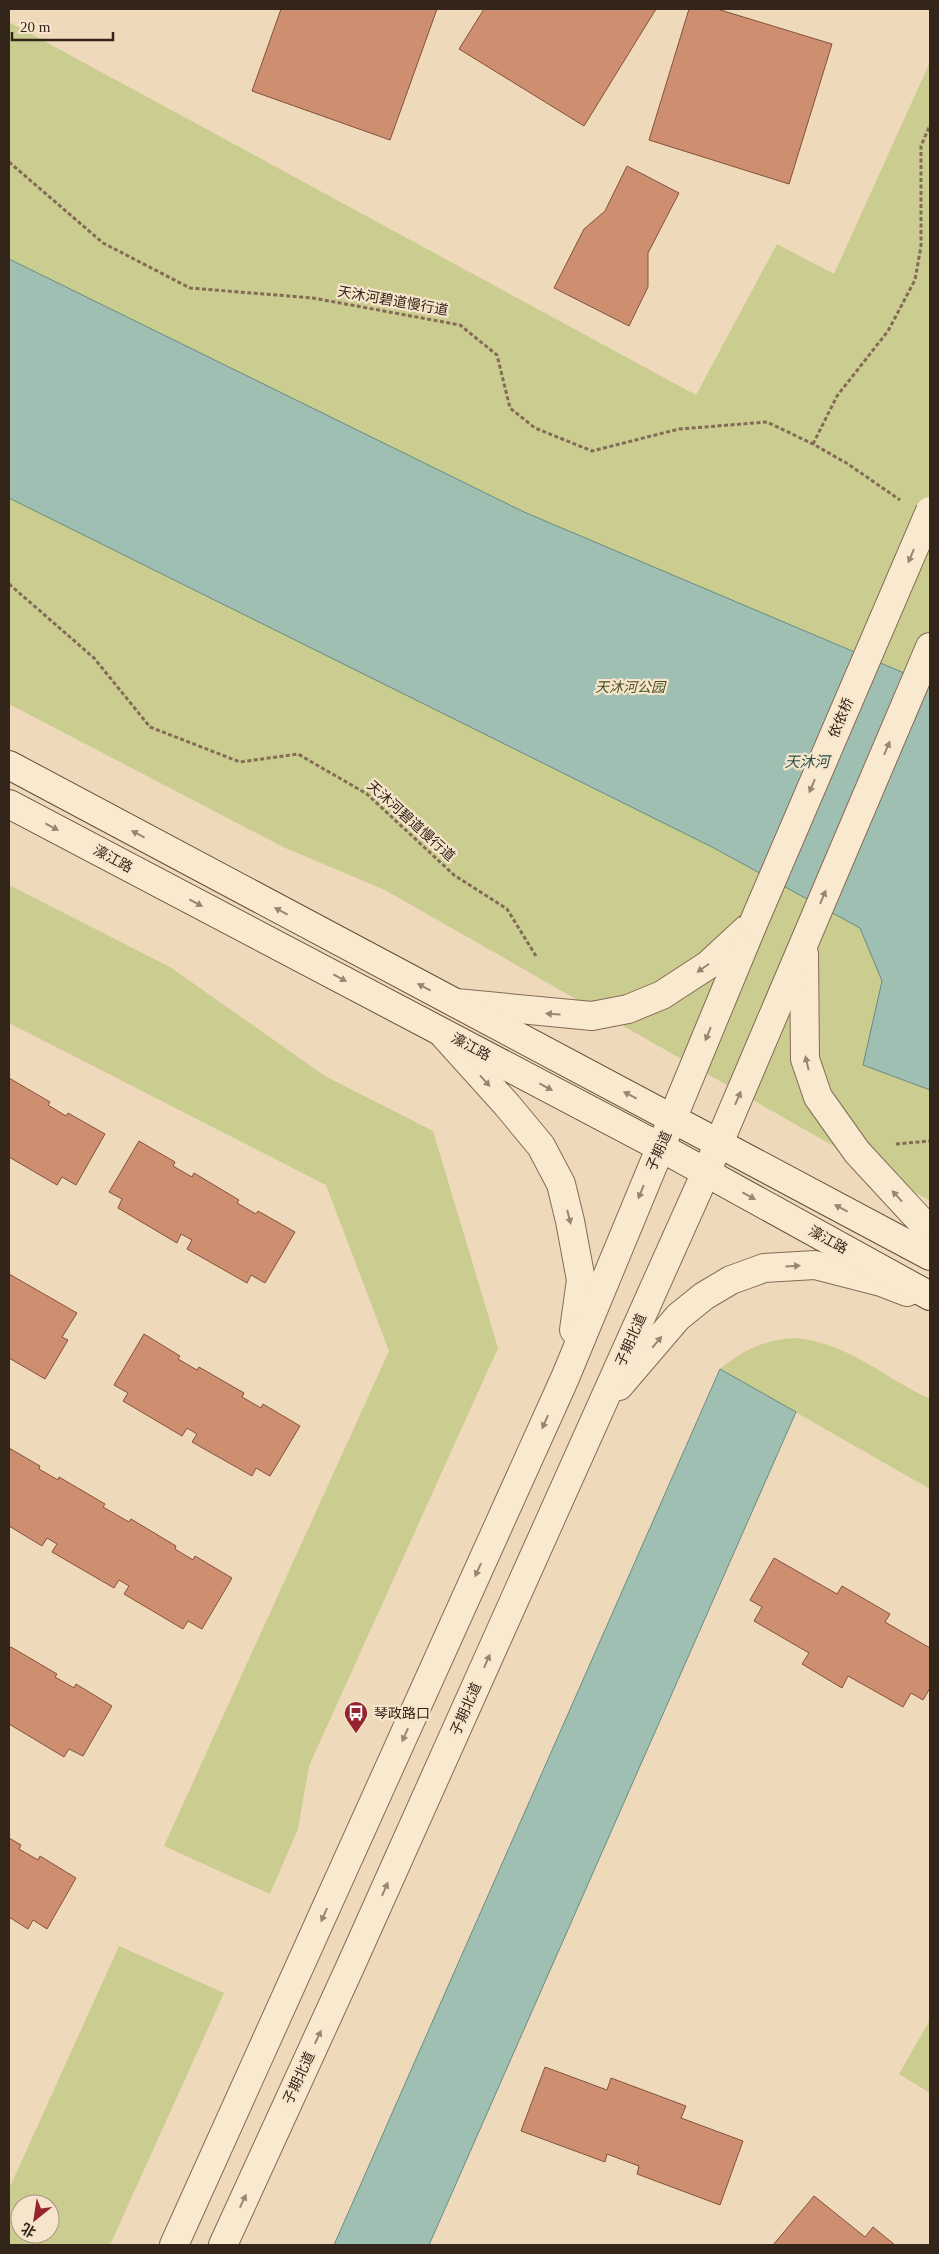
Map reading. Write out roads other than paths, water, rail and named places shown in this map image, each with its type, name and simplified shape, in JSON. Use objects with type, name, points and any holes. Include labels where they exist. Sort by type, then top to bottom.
[{"type":"street","name":"依依桥","points":[[753,924],[918,507]]},
{"type":"street","points":[[706,1172],[930,647]]},
{"type":"street","points":[[9,765],[930,1256]]},
{"type":"street","name":"濠江路","points":[[9,804],[660,1147],[930,1296]]},
{"type":"street","points":[[454,1003],[592,1016],[628,1009],[662,995],[708,965],[753,924]]},
{"type":"street","name":"子期道","points":[[564,1378],[660,1147],[674,1118],[753,924]]},
{"type":"street","points":[[804,942],[805,1059],[818,1097],[857,1152],[930,1231]]},
{"type":"street","points":[[174,2245],[564,1378],[574,1329],[580,1280],[570,1220],[560,1184],[541,1146],[507,1104],[441,1031]]},
{"type":"street","name":"子期北道","points":[[223,2245],[355,1956],[706,1172]]},
{"type":"street","points":[[602,1405],[678,1317],[704,1296],[731,1280],[764,1268],[815,1265],[881,1282],[930,1301]]},
{"type":"water","name":"天沐河","points":[[9,259],[524,512],[930,684],[930,1090],[863,1065],[882,981],[860,928],[714,848],[9,498]]},
{"type":"water","points":[[720,1369],[796,1412],[429,2245],[334,2245]]},
{"type":"place","name":"琴政路口","points":[[356,1734]]},
{"type":"park label","name":"天沐河公园","points":[[630,687]]}]
